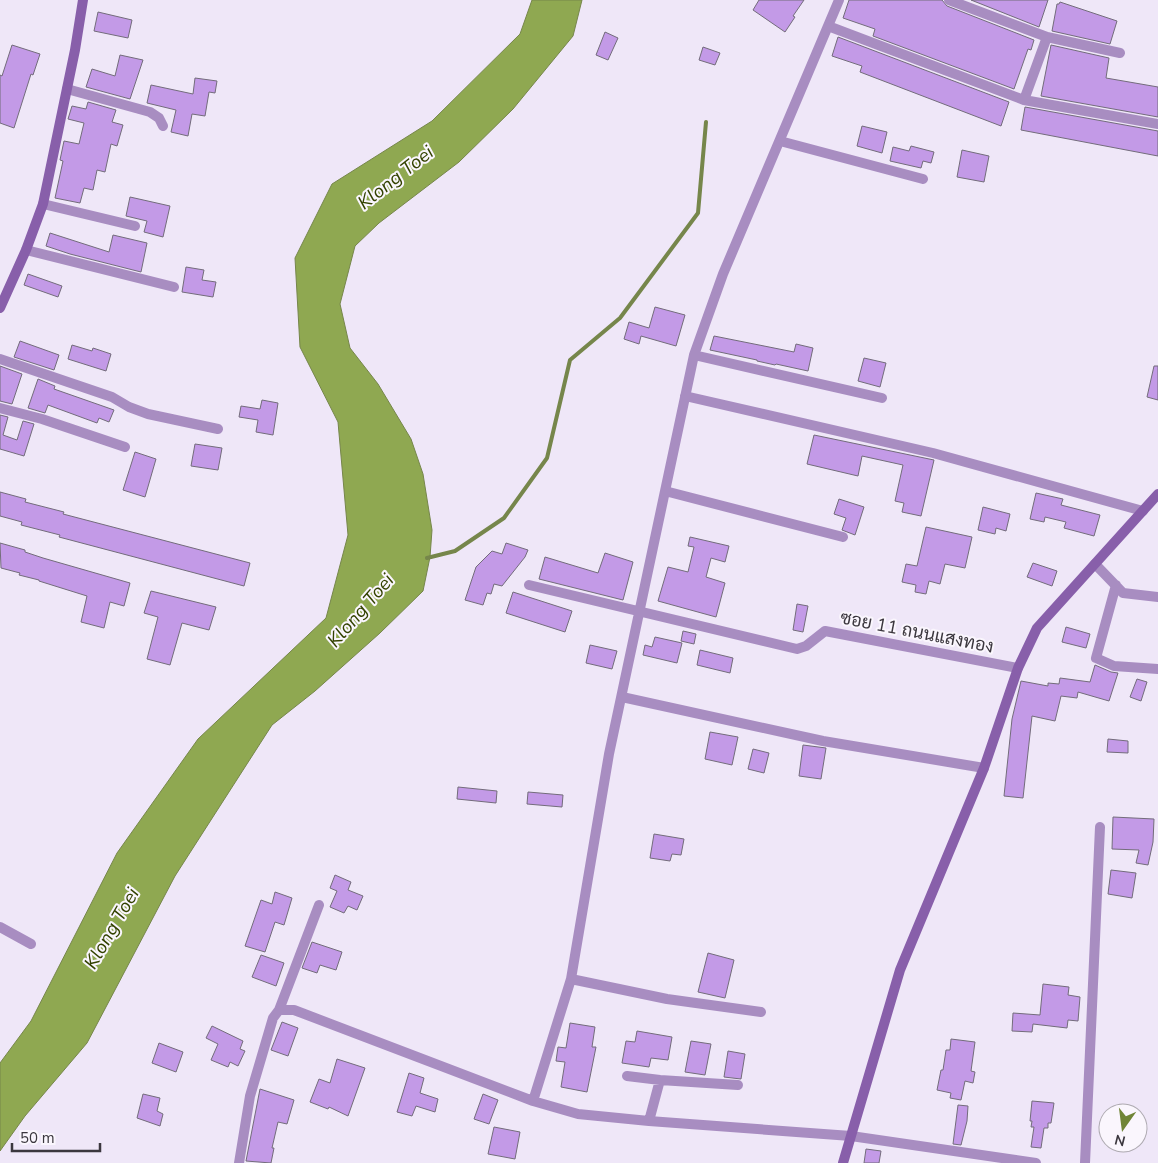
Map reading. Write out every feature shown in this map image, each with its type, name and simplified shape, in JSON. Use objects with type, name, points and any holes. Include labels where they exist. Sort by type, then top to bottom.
[{"type":"street","points":[[0,308],[26,250],[43,204],[83,0]]},
{"type":"street","points":[[533,1100],[571,979],[609,754],[694,355],[723,274],[838,0]]},
{"type":"street","points":[[949,0],[1047,37],[1120,53]]},
{"type":"street","points":[[828,26],[1024,100],[1158,124]]},
{"type":"street","points":[[1024,100],[1047,37]]},
{"type":"street","points":[[67,89],[150,112],[159,118],[162,126]]},
{"type":"street","points":[[780,141],[923,179]]},
{"type":"street","points":[[43,204],[135,226]]},
{"type":"street","points":[[26,250],[174,287]]},
{"type":"street","points":[[694,355],[882,398]]},
{"type":"street","points":[[0,359],[112,397],[129,407],[148,414],[218,429]]},
{"type":"street","points":[[685,396],[933,452],[1143,511]]},
{"type":"street","points":[[0,408],[42,419],[125,447]]},
{"type":"street","points":[[665,491],[843,537]]},
{"type":"street","points":[[843,1163],[900,970],[984,768],[1018,668],[1037,628],[1158,494]]},
{"type":"street","points":[[1095,564],[1123,593],[1158,597]]},
{"type":"street","name":"ซอย 11 ถนนแสงทอง","points":[[529,585],[797,649],[806,646],[825,631],[1018,668]]},
{"type":"street","points":[[1116,585],[1096,658],[1114,666],[1158,669]]},
{"type":"street","points":[[622,697],[823,742],[984,768]]},
{"type":"street","points":[[1085,1163],[1100,828]]},
{"type":"street","points":[[239,1163],[250,1096],[273,1018],[279,1010],[319,905]]},
{"type":"street","points":[[0,927],[31,944]]},
{"type":"street","points":[[571,979],[667,999],[761,1012]]},
{"type":"street","points":[[279,1010],[294,1010],[533,1100],[578,1114],[851,1136],[1036,1163]]},
{"type":"street","points":[[627,1076],[738,1085]]},
{"type":"street","points":[[649,1121],[660,1080]]},
{"type":"water","name":"Klong Toei","points":[[532,0],[582,0],[573,36],[513,109],[459,162],[379,223],[355,246],[340,304],[350,348],[378,384],[411,439],[423,474],[432,530],[430,557],[423,591],[380,633],[315,691],[272,725],[175,876],[87,1043],[25,1116],[0,1151],[0,1063],[31,1021],[117,853],[198,739],[326,618],[348,535],[338,422],[300,347],[295,258],[332,184],[432,121],[520,34]]},
{"type":"building","points":[[759,0],[804,0],[785,32],[753,10]]},
{"type":"building","points":[[849,0],[942,0],[947,6],[1034,40],[1031,50],[1028,49],[1014,89],[873,36],[875,29],[843,18]]},
{"type":"building","points":[[971,0],[1048,0],[1039,27]]},
{"type":"building","points":[[1060,2],[1117,21],[1110,44],[1052,31],[1057,4]]},
{"type":"building","points":[[98,12],[132,20],[128,38],[94,31]]},
{"type":"building","points":[[605,32],[618,38],[608,60],[596,55]]},
{"type":"building","points":[[838,37],[1009,102],[1001,126],[860,72],[862,66],[832,56]]},
{"type":"building","points":[[12,45],[40,54],[33,75],[31,74],[14,128],[0,123],[0,75],[2,76]]},
{"type":"building","points":[[1051,45],[1109,58],[1106,78],[1158,87],[1158,117],[1041,96]]},
{"type":"building","points":[[703,47],[720,53],[715,65],[699,60]]},
{"type":"building","points":[[120,55],[143,60],[130,99],[86,87],[92,69],[115,76]]},
{"type":"building","points":[[195,78],[217,81],[215,93],[209,92],[205,116],[192,114],[188,136],[171,132],[176,110],[147,103],[151,85],[193,94]]},
{"type":"building","points":[[88,102],[116,110],[112,122],[123,125],[117,146],[111,144],[105,172],[97,170],[93,190],[84,188],[80,203],[55,198],[63,161],[60,160],[64,141],[79,144],[84,123],[68,119],[72,106],[86,109]]},
{"type":"building","points":[[1025,107],[1158,131],[1158,156],[1021,130]]},
{"type":"building","points":[[862,126],[887,132],[882,153],[857,146]]},
{"type":"building","points":[[911,146],[934,152],[931,163],[923,161],[921,168],[890,161],[893,147],[909,151]]},
{"type":"building","points":[[962,150],[989,156],[984,182],[957,177]]},
{"type":"building","points":[[130,197],[170,206],[163,237],[144,232],[147,221],[126,216]]},
{"type":"building","points":[[50,233],[109,252],[113,235],[147,243],[141,272],[46,246]]},
{"type":"building","points":[[186,267],[204,270],[202,280],[216,282],[213,297],[182,292]]},
{"type":"building","points":[[28,274],[62,286],[58,297],[24,285]]},
{"type":"building","points":[[655,307],[685,315],[676,346],[641,336],[639,344],[624,339],[629,322],[649,328]]},
{"type":"building","points":[[714,336],[794,352],[796,344],[813,348],[808,371],[710,350]]},
{"type":"building","points":[[20,341],[59,355],[54,370],[14,357]]},
{"type":"building","points":[[72,345],[92,351],[93,348],[111,354],[106,371],[68,359]]},
{"type":"building","points":[[864,358],[886,363],[880,387],[858,381]]},
{"type":"building","points":[[0,366],[22,374],[12,404],[0,401]]},
{"type":"building","points":[[1154,366],[1158,366],[1158,400],[1147,397]]},
{"type":"building","points":[[38,379],[55,386],[54,389],[114,410],[109,422],[99,418],[97,423],[48,405],[45,413],[28,408]]},
{"type":"building","points":[[262,400],[278,403],[273,435],[256,432],[258,420],[239,417],[241,406],[260,409]]},
{"type":"building","points":[[0,415],[8,417],[3,435],[17,440],[23,421],[34,424],[24,456],[0,449]]},
{"type":"building","points":[[814,435],[934,460],[921,516],[902,512],[904,503],[895,501],[903,465],[862,456],[858,476],[807,464]]},
{"type":"building","points":[[195,444],[222,448],[218,470],[191,466]]},
{"type":"building","points":[[135,452],[156,459],[145,497],[123,490]]},
{"type":"building","points":[[0,492],[26,499],[25,502],[64,512],[63,514],[250,563],[244,586],[59,537],[60,535],[21,525],[22,522],[0,516]]},
{"type":"building","points":[[1036,493],[1063,499],[1061,505],[1100,515],[1094,536],[1064,528],[1066,522],[1045,517],[1044,522],[1030,519]]},
{"type":"building","points":[[839,499],[864,507],[855,535],[842,530],[846,518],[834,514]]},
{"type":"building","points":[[983,507],[1010,514],[1006,531],[996,528],[995,534],[978,530]]},
{"type":"building","points":[[926,527],[972,537],[965,568],[945,564],[940,584],[929,581],[926,594],[915,592],[916,585],[902,582],[906,564],[917,566]]},
{"type":"building","points":[[690,537],[729,546],[725,562],[711,558],[706,577],[725,583],[716,617],[658,601],[668,567],[688,572],[694,547],[688,546]]},
{"type":"building","points":[[0,543],[25,550],[25,552],[43,558],[130,583],[124,606],[110,602],[104,628],[81,622],[87,596],[1,568]]},
{"type":"building","points":[[506,543],[528,550],[525,557],[502,586],[494,584],[491,594],[487,593],[483,605],[465,600],[476,567],[492,551],[502,554]]},
{"type":"building","points":[[605,553],[633,562],[623,600],[539,579],[545,557],[598,573]]},
{"type":"building","points":[[1033,563],[1057,571],[1052,586],[1027,577]]},
{"type":"building","points":[[151,591],[216,607],[209,630],[182,623],[170,665],[147,659],[158,617],[144,613]]},
{"type":"building","points":[[513,592],[572,611],[565,632],[506,613]]},
{"type":"building","points":[[797,604],[808,606],[803,632],[793,630]]},
{"type":"building","points":[[1066,627],[1090,634],[1086,648],[1062,642]]},
{"type":"building","points":[[683,631],[696,634],[694,644],[681,641]]},
{"type":"building","points":[[655,637],[682,643],[677,663],[643,655],[645,645],[652,647]]},
{"type":"building","points":[[590,645],[617,651],[612,669],[586,663]]},
{"type":"building","points":[[700,650],[733,658],[730,673],[697,665]]},
{"type":"building","points":[[1095,665],[1118,673],[1109,701],[1078,692],[1077,698],[1061,696],[1055,721],[1032,716],[1023,798],[1004,796],[1012,719],[1021,681],[1048,686],[1048,683],[1059,684],[1060,678],[1090,682]]},
{"type":"building","points":[[1137,679],[1147,682],[1141,701],[1130,697]]},
{"type":"building","points":[[710,732],[738,737],[732,765],[705,759]]},
{"type":"building","points":[[1108,739],[1128,741],[1128,753],[1107,752]]},
{"type":"building","points":[[803,745],[826,748],[821,779],[799,776]]},
{"type":"building","points":[[753,749],[769,753],[764,773],[748,769]]},
{"type":"building","points":[[458,787],[497,791],[496,803],[457,799]]},
{"type":"building","points":[[528,792],[563,795],[562,807],[527,804]]},
{"type":"building","points":[[1113,817],[1154,819],[1153,842],[1148,865],[1136,863],[1139,850],[1112,849]]},
{"type":"building","points":[[654,834],[684,839],[681,855],[672,854],[670,861],[650,858]]},
{"type":"building","points":[[1111,870],[1136,873],[1132,898],[1108,894]]},
{"type":"building","points":[[335,875],[351,882],[348,890],[363,896],[357,910],[348,906],[344,913],[330,907],[337,891],[330,888]]},
{"type":"building","points":[[275,892],[292,898],[284,925],[275,922],[265,952],[245,946],[261,900],[272,904]]},
{"type":"building","points":[[312,942],[342,952],[336,970],[320,965],[317,973],[302,968]]},
{"type":"building","points":[[708,953],[734,960],[725,998],[698,992]]},
{"type":"building","points":[[261,955],[284,963],[276,986],[252,977]]},
{"type":"building","points":[[1043,984],[1069,987],[1068,995],[1080,997],[1078,1021],[1068,1020],[1067,1028],[1033,1024],[1032,1032],[1012,1031],[1013,1013],[1040,1015]]},
{"type":"building","points":[[282,1022],[298,1028],[288,1056],[271,1050]]},
{"type":"building","points":[[570,1023],[595,1027],[592,1047],[596,1047],[587,1092],[561,1087],[565,1062],[556,1061],[558,1047],[566,1048]]},
{"type":"building","points":[[212,1026],[243,1041],[240,1049],[245,1051],[238,1066],[230,1062],[228,1067],[211,1060],[218,1044],[206,1038]]},
{"type":"building","points":[[637,1031],[672,1037],[668,1060],[651,1058],[649,1067],[622,1063],[626,1041],[635,1042]]},
{"type":"building","points":[[951,1039],[975,1042],[971,1071],[975,1072],[973,1083],[965,1081],[961,1100],[950,1098],[951,1093],[937,1090],[946,1050],[950,1050]]},
{"type":"building","points":[[691,1041],[711,1044],[705,1075],[685,1072]]},
{"type":"building","points":[[159,1043],[183,1052],[176,1072],[152,1063]]},
{"type":"building","points":[[728,1051],[745,1054],[741,1079],[724,1077]]},
{"type":"building","points":[[337,1059],[365,1068],[348,1116],[329,1107],[328,1109],[310,1102],[319,1079],[330,1083]]},
{"type":"building","points":[[409,1073],[424,1078],[420,1093],[438,1099],[435,1112],[416,1106],[412,1116],[397,1112]]},
{"type":"building","points":[[260,1089],[294,1100],[287,1124],[278,1122],[272,1148],[274,1148],[271,1163],[246,1161]]},
{"type":"building","points":[[143,1094],[160,1098],[157,1111],[163,1114],[160,1126],[137,1118]]},
{"type":"building","points":[[483,1094],[498,1100],[489,1124],[474,1119]]},
{"type":"building","points":[[1032,1101],[1054,1103],[1051,1123],[1048,1123],[1048,1128],[1044,1128],[1041,1148],[1031,1147],[1034,1127],[1031,1127],[1032,1121],[1030,1121]]},
{"type":"building","points":[[958,1105],[968,1106],[967,1121],[961,1145],[953,1144]]},
{"type":"building","points":[[494,1127],[520,1132],[515,1159],[488,1154]]},
{"type":"building","points":[[866,1149],[881,1151],[879,1163],[864,1163]]},
{"type":"waterway","points":[[427,558],[455,551],[504,518],[547,458],[570,360],[620,318],[698,213],[706,122]]}]
